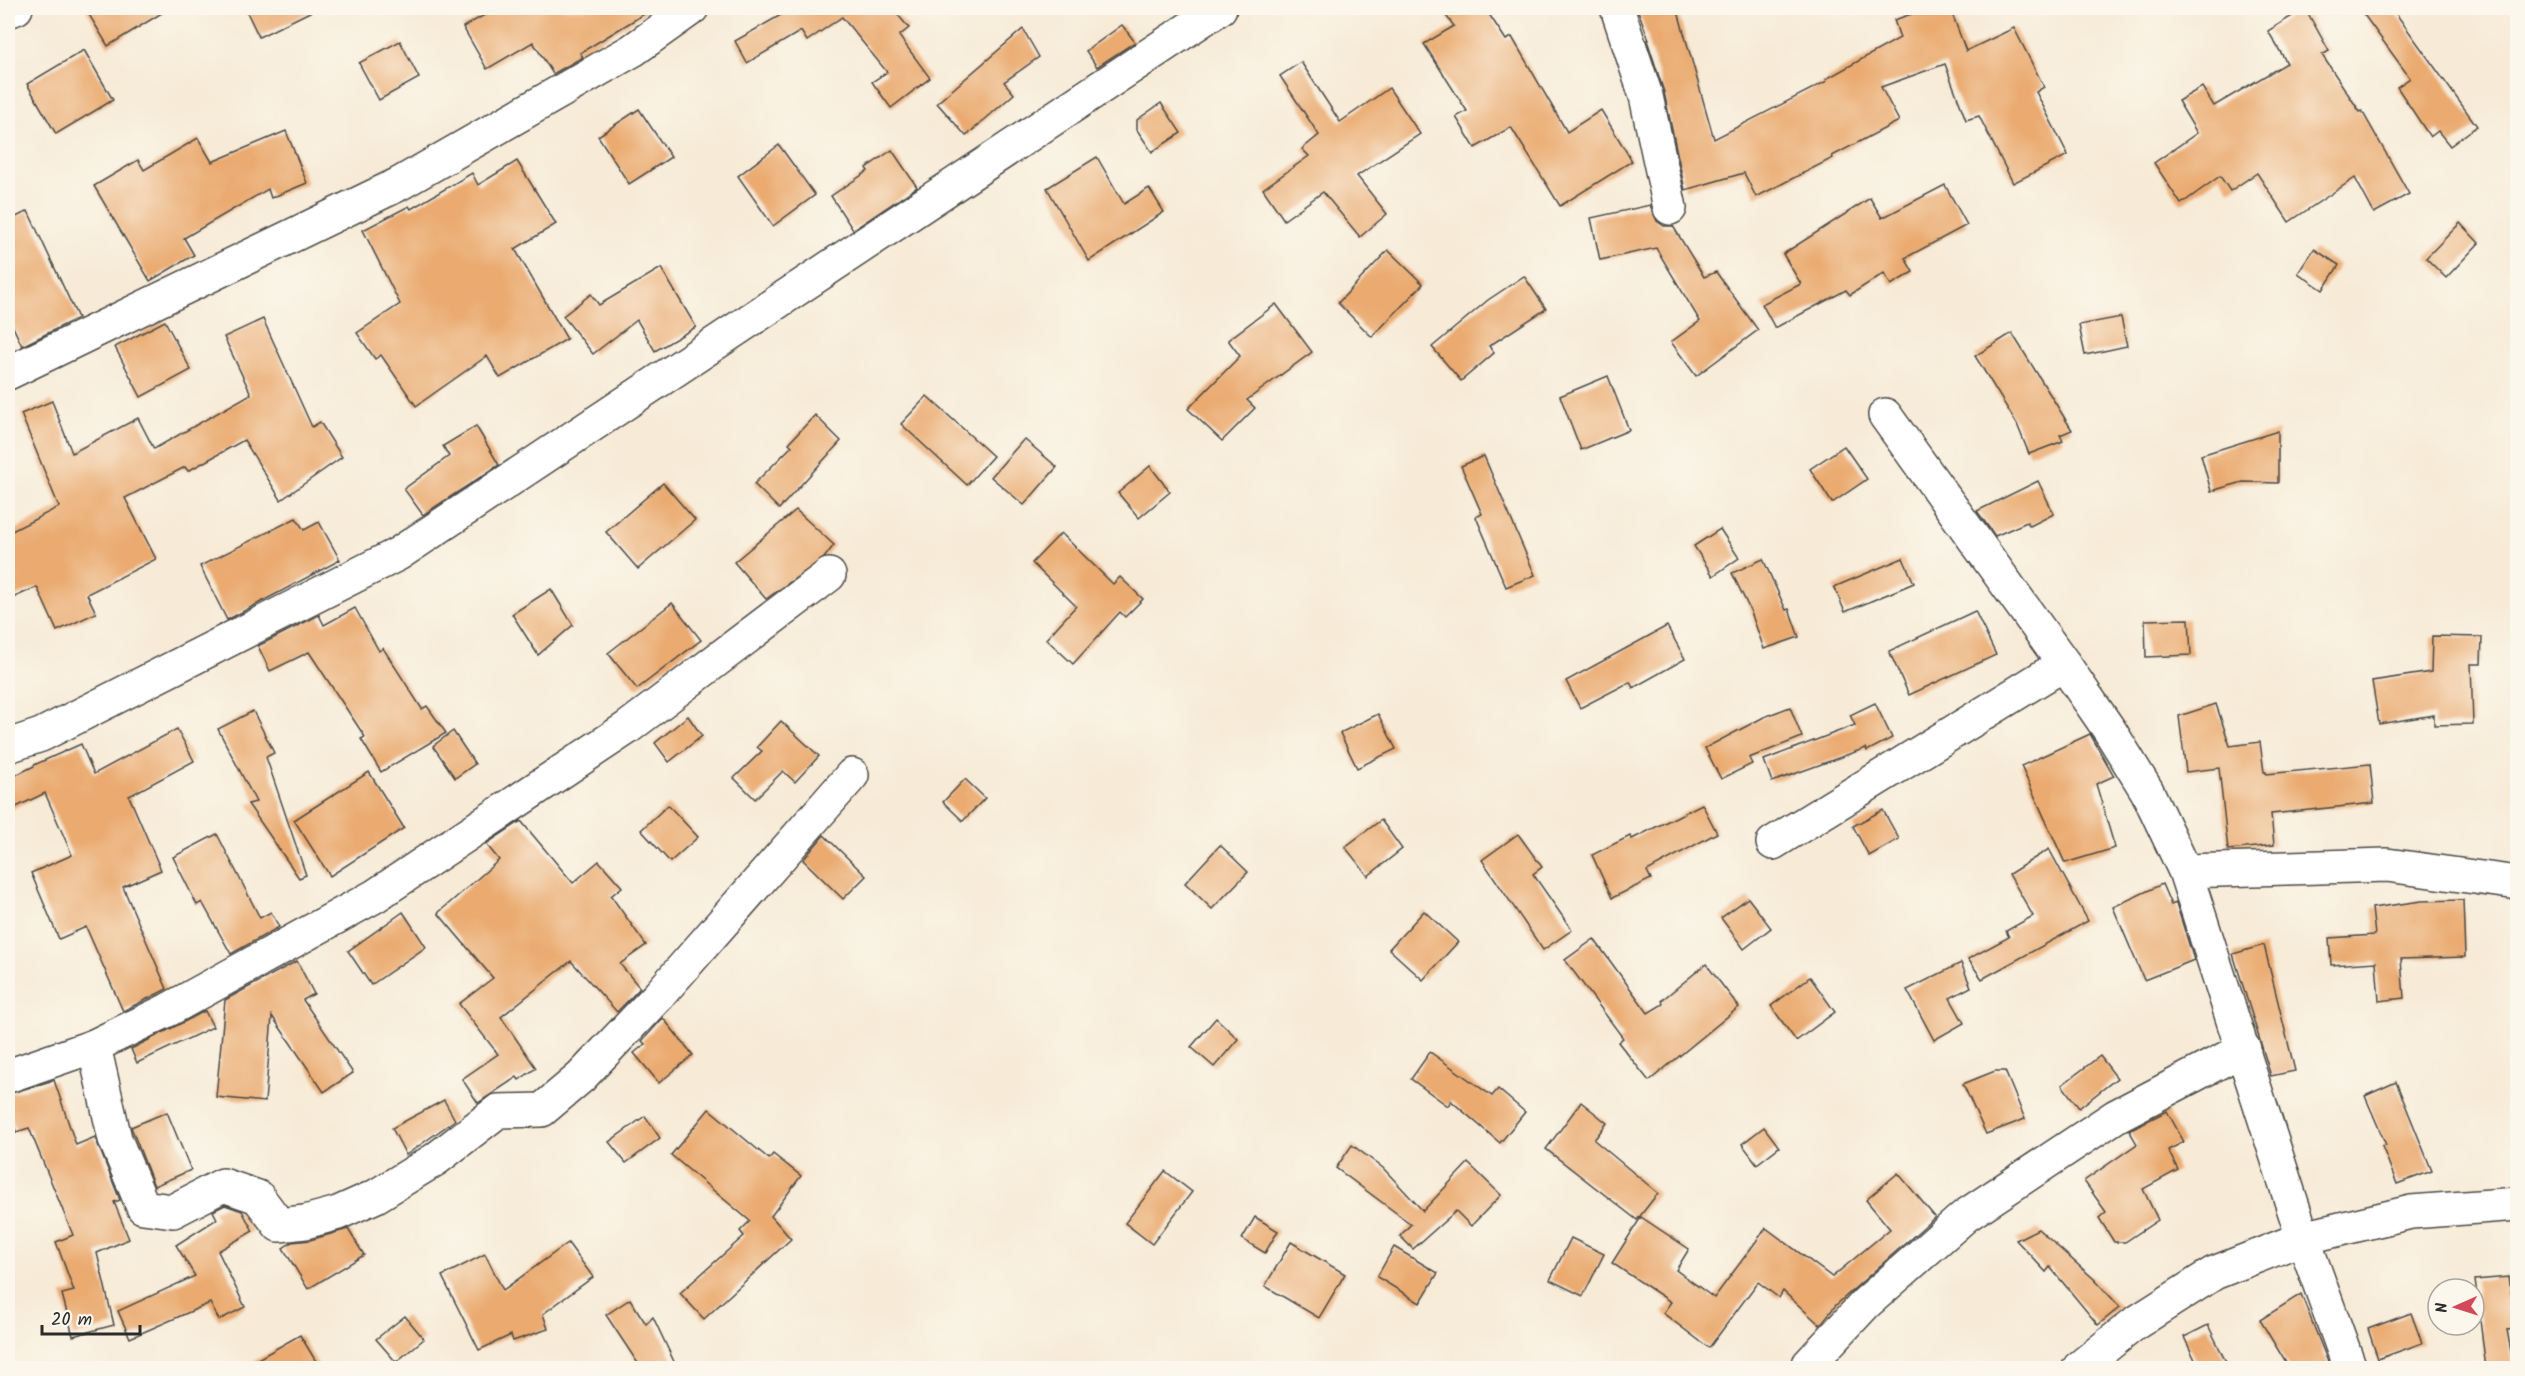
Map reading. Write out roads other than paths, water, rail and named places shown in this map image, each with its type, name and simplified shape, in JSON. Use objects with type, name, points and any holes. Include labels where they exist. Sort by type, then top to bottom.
[{"type":"street","points":[[8,11],[16,8]]},
{"type":"street","points":[[8,373],[399,184],[633,50],[692,8]]},
{"type":"street","points":[[8,746],[41,735],[398,554],[1220,8]]},
{"type":"street","points":[[1617,8],[1646,96],[1670,208]]},
{"type":"street","points":[[1885,415],[2064,664],[2110,731],[2147,791],[2185,871],[2303,1238],[2350,1368]]},
{"type":"street","points":[[8,1076],[94,1046],[168,1010],[375,896],[627,728],[830,575]]},
{"type":"street","points":[[1773,843],[2064,664]]},
{"type":"street","points":[[94,1046],[115,1139],[143,1207],[172,1211],[223,1185],[258,1197],[279,1225],[305,1222],[338,1213],[376,1196],[416,1171],[498,1111],[542,1110],[581,1077],[659,995],[852,775]]},
{"type":"street","points":[[2185,871],[2387,865],[2517,884]]},
{"type":"street","points":[[1809,1364],[1866,1303],[1965,1216],[2116,1116],[2244,1049]]},
{"type":"street","points":[[2079,1368],[2134,1324],[2214,1273],[2303,1238],[2412,1212],[2517,1204]]}]
